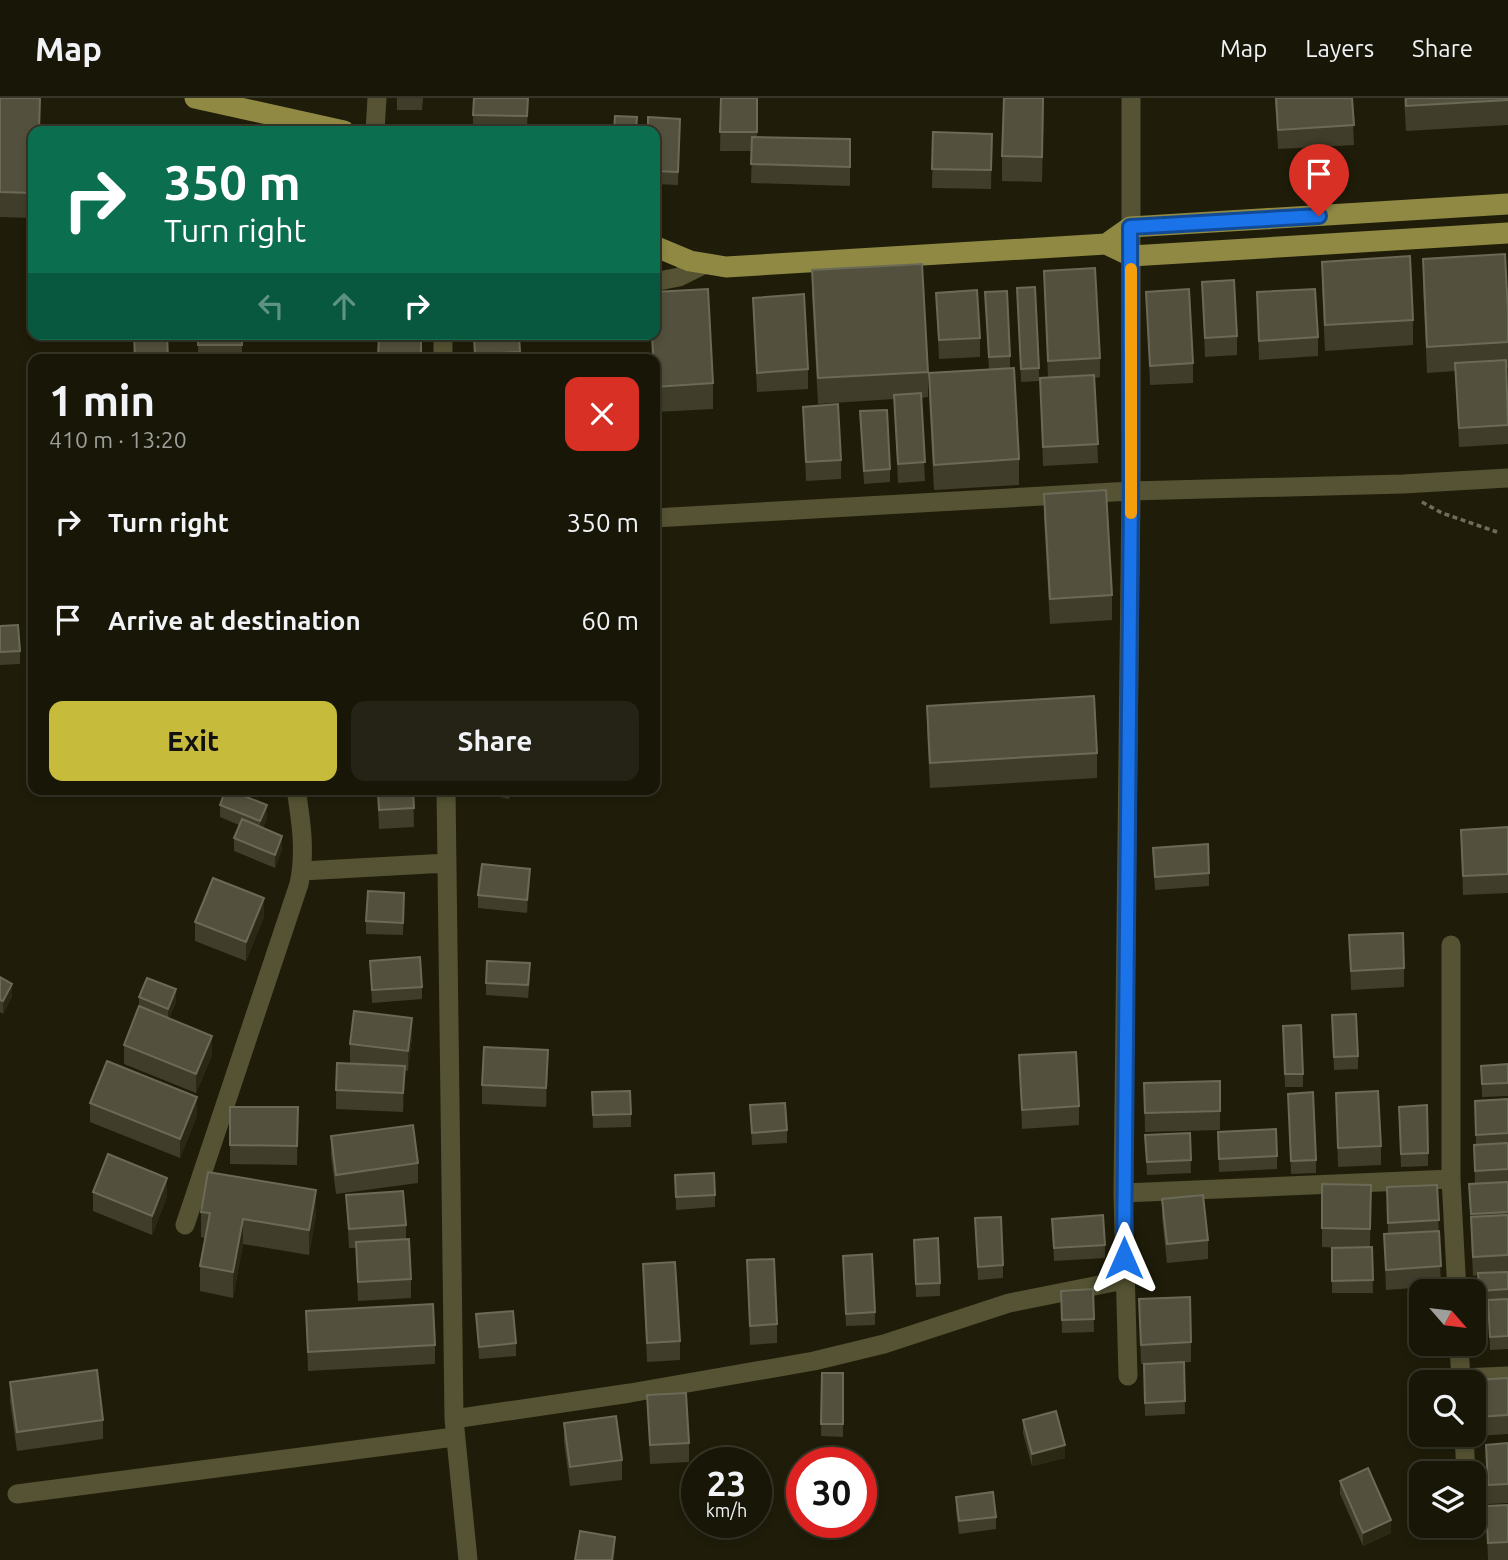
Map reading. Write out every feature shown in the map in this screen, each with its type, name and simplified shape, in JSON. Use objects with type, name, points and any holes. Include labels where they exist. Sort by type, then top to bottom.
[{"type":"main road","points":[[195,98],[321,126]]},
{"type":"main road","points":[[1106,244],[1130,227],[1508,204]]},
{"type":"main road","points":[[660,248],[703,265],[726,267],[1106,244],[1131,256],[1508,233]]},
{"type":"street","points":[[375,126],[377,98]]},
{"type":"street","points":[[1128,1376],[1124,1193],[1131,491],[1131,98]]},
{"type":"street","points":[[660,281],[679,277],[703,265]]},
{"type":"street","points":[[660,518],[1131,491],[1403,484],[1508,478]]},
{"type":"street","points":[[185,1225],[293,908],[302,871],[303,829],[297,795]]},
{"type":"street","points":[[446,795],[454,1428],[468,1560]]},
{"type":"street","points":[[302,871],[447,863]]},
{"type":"street","points":[[1451,945],[1451,1179],[1456,1279]]},
{"type":"street","points":[[1124,1193],[1451,1179]]},
{"type":"street","points":[[17,1494],[454,1428],[630,1393],[814,1362],[884,1344],[1009,1303],[1124,1280]]},
{"type":"street","points":[[1486,1378],[1508,1376]]},
{"type":"path","points":[[1403,484],[1418,500],[1442,513],[1497,532]]},
{"type":"building","points":[[0,98],[40,98],[39,126],[28,126],[28,193],[0,192]]},
{"type":"building","points":[[474,98],[528,98],[527,116],[473,115]]},
{"type":"building","points":[[721,98],[757,98],[757,132],[720,132]]},
{"type":"building","points":[[1004,98],[1043,98],[1042,157],[1002,156]]},
{"type":"building","points":[[1276,98],[1352,98],[1354,125],[1278,130]]},
{"type":"building","points":[[1406,98],[1508,98],[1508,100],[1406,106]]},
{"type":"building","points":[[615,116],[637,117],[636,126],[614,126]]},
{"type":"building","points":[[648,117],[680,119],[678,172],[660,171],[660,126],[648,126]]},
{"type":"building","points":[[933,132],[992,134],[991,170],[932,169]]},
{"type":"building","points":[[752,137],[850,139],[850,167],[751,164]]},
{"type":"building","points":[[1505,254],[1508,342],[1427,347],[1423,259]]},
{"type":"building","points":[[1410,256],[1413,320],[1325,325],[1322,262]]},
{"type":"building","points":[[922,264],[928,372],[818,378],[812,270]]},
{"type":"building","points":[[1095,268],[1100,358],[1048,361],[1044,271]]},
{"type":"building","points":[[1234,280],[1237,336],[1205,338],[1202,282]]},
{"type":"building","points":[[1035,287],[1039,368],[1021,369],[1017,288]]},
{"type":"building","points":[[708,289],[713,383],[660,387],[660,354],[653,354],[652,340],[660,340],[660,292]]},
{"type":"building","points":[[1189,289],[1193,363],[1150,366],[1146,292]]},
{"type":"building","points":[[1315,289],[1318,337],[1259,341],[1257,292]]},
{"type":"building","points":[[977,290],[980,338],[939,340],[936,293]]},
{"type":"building","points":[[1007,291],[1010,356],[989,357],[985,292]]},
{"type":"building","points":[[804,294],[808,369],[757,373],[753,298]]},
{"type":"building","points":[[134,340],[167,340],[168,354],[135,354]]},
{"type":"building","points":[[198,340],[242,340],[242,345],[198,345]]},
{"type":"building","points":[[379,340],[421,340],[421,354],[378,354]]},
{"type":"building","points":[[474,340],[519,340],[520,352],[475,354]]},
{"type":"building","points":[[1506,360],[1508,425],[1459,428],[1455,363]]},
{"type":"building","points":[[1014,368],[1019,459],[934,465],[929,373]]},
{"type":"building","points":[[1094,375],[1098,444],[1043,447],[1040,378]]},
{"type":"building","points":[[921,393],[925,462],[898,464],[894,395]]},
{"type":"building","points":[[838,404],[841,460],[806,462],[803,407]]},
{"type":"building","points":[[887,410],[890,469],[864,471],[860,411]]},
{"type":"building","points":[[1106,490],[1112,595],[1050,599],[1044,494]]},
{"type":"building","points":[[18,625],[20,651],[0,652],[0,626]]},
{"type":"building","points":[[1094,696],[1097,753],[930,763],[927,706]]},
{"type":"building","points":[[224,795],[241,795],[267,805],[260,821],[220,805]]},
{"type":"building","points":[[378,795],[413,795],[414,808],[379,810]]},
{"type":"building","points":[[242,819],[282,836],[275,855],[234,838]]},
{"type":"building","points":[[1508,827],[1508,874],[1463,876],[1461,830]]},
{"type":"building","points":[[1208,844],[1209,873],[1155,877],[1153,848]]},
{"type":"building","points":[[482,864],[530,869],[527,900],[478,895]]},
{"type":"building","points":[[213,878],[264,898],[246,942],[195,922]]},
{"type":"building","points":[[368,891],[404,893],[403,923],[366,921]]},
{"type":"building","points":[[1403,933],[1404,968],[1351,971],[1349,935]]},
{"type":"building","points":[[420,957],[422,987],[372,990],[370,961]]},
{"type":"building","points":[[487,961],[530,963],[528,985],[486,983]]},
{"type":"building","points":[[0,977],[12,984],[3,1001],[0,1000]]},
{"type":"building","points":[[147,978],[176,989],[168,1009],[139,997]]},
{"type":"building","points":[[139,1006],[212,1036],[196,1074],[124,1045]]},
{"type":"building","points":[[354,1011],[412,1018],[408,1051],[350,1044]]},
{"type":"building","points":[[1356,1014],[1358,1056],[1334,1057],[1332,1015]]},
{"type":"building","points":[[1301,1025],[1303,1074],[1285,1074],[1283,1026]]},
{"type":"building","points":[[484,1047],[548,1050],[546,1088],[482,1085]]},
{"type":"building","points":[[1076,1052],[1079,1106],[1022,1110],[1019,1055]]},
{"type":"building","points":[[107,1061],[197,1097],[180,1139],[90,1103]]},
{"type":"building","points":[[337,1063],[405,1066],[403,1093],[336,1090]]},
{"type":"building","points":[[1508,1064],[1508,1083],[1482,1084],[1481,1066]]},
{"type":"building","points":[[1220,1081],[1220,1111],[1145,1113],[1144,1083]]},
{"type":"building","points":[[630,1091],[631,1114],[593,1115],[592,1092]]},
{"type":"building","points":[[1378,1091],[1381,1146],[1338,1148],[1336,1093]]},
{"type":"building","points":[[1313,1092],[1316,1160],[1291,1161],[1288,1094]]},
{"type":"building","points":[[1508,1099],[1508,1133],[1476,1135],[1475,1101]]},
{"type":"building","points":[[785,1103],[787,1130],[752,1133],[750,1105]]},
{"type":"building","points":[[1427,1105],[1428,1153],[1401,1154],[1399,1107]]},
{"type":"building","points":[[230,1107],[298,1107],[297,1146],[230,1145]]},
{"type":"building","points":[[413,1125],[418,1163],[336,1175],[331,1136]]},
{"type":"building","points":[[1276,1129],[1277,1156],[1219,1159],[1218,1132]]},
{"type":"building","points":[[1190,1133],[1191,1160],[1147,1162],[1145,1135]]},
{"type":"building","points":[[1508,1143],[1508,1169],[1475,1171],[1474,1145]]},
{"type":"building","points":[[108,1154],[167,1178],[152,1216],[93,1192]]},
{"type":"building","points":[[208,1172],[316,1190],[309,1230],[243,1219],[233,1272],[200,1266],[210,1213],[201,1212]]},
{"type":"building","points":[[714,1173],[715,1195],[676,1197],[675,1175]]},
{"type":"building","points":[[1508,1182],[1508,1212],[1471,1214],[1469,1184]]},
{"type":"building","points":[[1322,1184],[1371,1185],[1370,1229],[1322,1228]]},
{"type":"building","points":[[1437,1185],[1439,1220],[1388,1223],[1387,1187]]},
{"type":"building","points":[[403,1191],[406,1225],[349,1229],[346,1195]]},
{"type":"building","points":[[1203,1195],[1208,1240],[1167,1244],[1162,1199]]},
{"type":"building","points":[[1103,1215],[1105,1245],[1054,1248],[1052,1219]]},
{"type":"building","points":[[1508,1215],[1508,1255],[1473,1257],[1471,1217]]},
{"type":"building","points":[[1001,1217],[1003,1265],[978,1267],[975,1218]]},
{"type":"building","points":[[1439,1231],[1441,1266],[1386,1270],[1384,1234]]},
{"type":"building","points":[[938,1238],[940,1283],[916,1284],[914,1240]]},
{"type":"building","points":[[409,1239],[411,1279],[358,1282],[356,1242]]},
{"type":"building","points":[[1372,1247],[1373,1280],[1332,1281],[1332,1248]]},
{"type":"building","points":[[872,1254],[875,1312],[846,1314],[843,1256]]},
{"type":"building","points":[[774,1259],[777,1324],[750,1326],[747,1260]]},
{"type":"building","points":[[675,1262],[680,1341],[647,1343],[643,1264]]},
{"type":"building","points":[[1508,1272],[1508,1289],[1486,1291],[1486,1279],[1478,1279],[1478,1273]]},
{"type":"building","points":[[1093,1289],[1094,1319],[1062,1320],[1061,1291]]},
{"type":"building","points":[[1190,1297],[1191,1342],[1141,1345],[1139,1299]]},
{"type":"building","points":[[1508,1299],[1508,1336],[1490,1337],[1488,1300]]},
{"type":"building","points":[[433,1304],[435,1345],[308,1352],[306,1311]]},
{"type":"building","points":[[513,1311],[516,1343],[479,1347],[476,1314]]},
{"type":"building","points":[[1184,1362],[1185,1401],[1145,1403],[1144,1364]]},
{"type":"building","points":[[97,1370],[103,1420],[17,1432],[10,1382]]},
{"type":"building","points":[[822,1373],[843,1373],[843,1424],[821,1424]]},
{"type":"building","points":[[1508,1378],[1508,1415],[1486,1416],[1486,1379]]},
{"type":"building","points":[[686,1393],[689,1443],[650,1445],[647,1395]]},
{"type":"building","points":[[1056,1411],[1065,1445],[1032,1454],[1023,1420]]},
{"type":"building","points":[[616,1416],[622,1460],[570,1467],[564,1423]]},
{"type":"building","points":[[1508,1443],[1508,1484],[1488,1485],[1486,1445]]},
{"type":"building","points":[[1368,1468],[1391,1520],[1363,1533],[1340,1481]]},
{"type":"building","points":[[993,1492],[996,1517],[959,1521],[956,1497]]},
{"type":"building","points":[[1508,1505],[1508,1542],[1488,1543],[1486,1506]]},
{"type":"building","points":[[580,1531],[615,1537],[612,1560],[575,1560]]},
{"type":"slow traffic","points":[[1131,269],[1131,513]]},
{"type":"route","points":[[1124,1258],[1131,491],[1130,227],[1319,216]]}]
